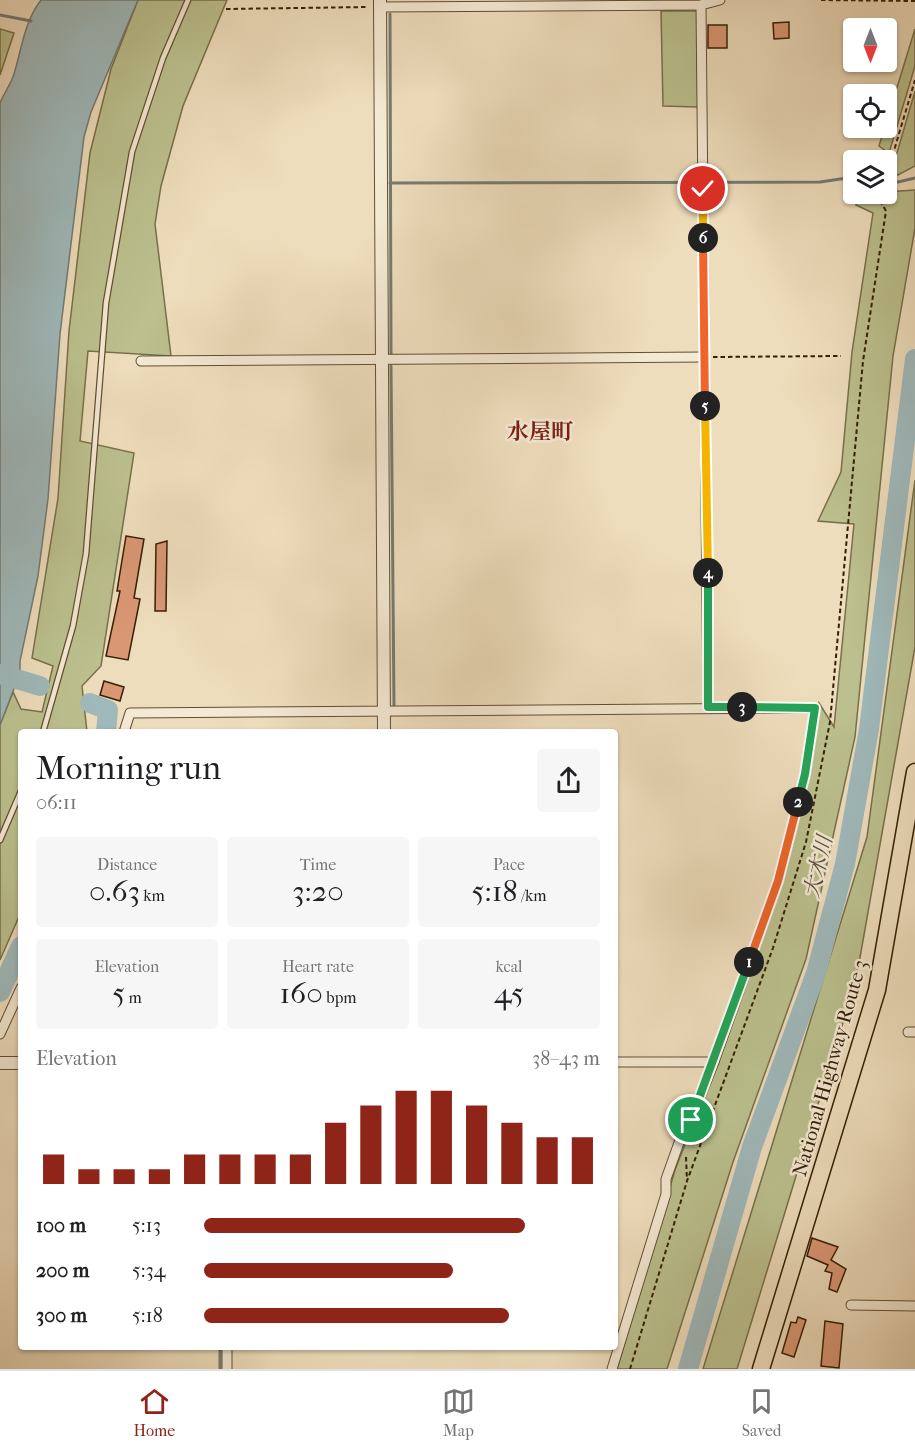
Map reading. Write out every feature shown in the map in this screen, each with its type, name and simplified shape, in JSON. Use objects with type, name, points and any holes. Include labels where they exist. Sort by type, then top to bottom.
[{"type":"highway","name":"National Highway Route 3","points":[[761,1369],[877,990],[915,772]]},
{"type":"street","points":[[384,729],[380,4],[701,5],[720,0]]},
{"type":"street","points":[[701,5],[708,707]]},
{"type":"street","points":[[141,361],[704,357]]},
{"type":"street","points":[[125,729],[130,713],[815,708],[805,774],[778,881],[714,1062],[691,1120],[681,1137],[670,1169],[666,1194],[618,1350]]},
{"type":"street","points":[[0,1034],[18,995]]},
{"type":"street","points":[[618,1062],[714,1062]]},
{"type":"street","points":[[0,1064],[18,1063]]},
{"type":"street","points":[[851,1305],[915,1306]]},
{"type":"street","points":[[226,1350],[227,1369]]},
{"type":"street","points":[[612,1369],[618,1350]]},
{"type":"lane","points":[[44,729],[73,626],[86,554],[106,303],[130,162],[163,58],[188,0]]},
{"type":"lane","points":[[0,840],[18,798]]},
{"type":"path","points":[[821,0],[915,1]]},
{"type":"path","points":[[226,9],[380,4]]},
{"type":"path","points":[[894,150],[915,80]]},
{"type":"path","points":[[630,1369],[687,1181],[773,948],[806,842],[830,722],[863,361],[886,211],[882,204]]},
{"type":"path","points":[[704,357],[841,356]]},
{"type":"green space","points":[[138,0],[227,0],[183,106],[161,186],[155,224],[171,356],[88,351],[80,441],[134,453],[101,666],[82,686],[87,729],[18,729],[18,919],[0,960],[0,725],[13,692],[21,709],[42,712],[53,666],[32,658],[58,498],[69,331],[90,153],[111,69]]},
{"type":"green space","points":[[661,11],[697,11],[698,107],[663,106]]},
{"type":"green space","points":[[0,29],[14,33],[0,75]]},
{"type":"green space","points":[[915,29],[915,66],[897,126],[897,88]]},
{"type":"green space","points":[[915,91],[915,166],[897,175],[897,153]]},
{"type":"green space","points":[[881,138],[893,138],[890,150],[879,146]]},
{"type":"green space","points":[[915,190],[915,228],[893,356],[855,737],[806,959],[733,1162],[667,1369],[617,1369],[675,1170],[716,1065],[808,779],[819,703],[834,727],[854,524],[818,521],[841,472],[852,352],[873,213],[856,204],[897,204],[897,191]]},
{"type":"green space","points":[[915,480],[915,647],[856,980],[737,1369],[703,1369],[867,837]]},
{"type":"water","points":[[41,0],[138,0],[91,112],[84,137],[60,334],[48,499],[38,576],[20,661],[20,673],[0,725],[0,103],[13,78],[27,26]]},
{"type":"building","points":[[789,22],[789,38],[774,39],[773,23]]},
{"type":"building","points":[[708,25],[727,25],[727,48],[708,48]]},
{"type":"building","points":[[126,536],[144,539],[134,598],[140,599],[128,660],[106,656],[120,591],[117,591]]},
{"type":"building","points":[[167,541],[166,611],[155,611],[156,544]]},
{"type":"building","points":[[104,681],[124,687],[120,701],[100,695]]},
{"type":"building","points":[[812,1238],[838,1247],[831,1260],[846,1269],[837,1292],[829,1289],[832,1273],[825,1271],[828,1265],[807,1256]]},
{"type":"building","points":[[798,1317],[806,1320],[794,1357],[782,1353],[791,1322],[796,1323]]},
{"type":"building","points":[[825,1321],[843,1324],[839,1368],[821,1366]]},
{"type":"waterway","points":[[390,14],[391,354]]},
{"type":"waterway","points":[[0,15],[31,21]]},
{"type":"waterway","points":[[897,182],[915,178]]},
{"type":"waterway","points":[[390,183],[820,182],[843,179]]},
{"type":"waterway","name":"大木川","points":[[688,1369],[752,1147],[816,973],[845,864],[869,729],[915,359]]},
{"type":"waterway","points":[[391,366],[394,705]]},
{"type":"waterway","points":[[0,674],[40,686]]},
{"type":"waterway","points":[[90,703],[108,710],[106,729]]},
{"type":"waterway","points":[[108,710],[110,704]]},
{"type":"waterway","points":[[0,992],[18,953]]},
{"type":"waterway","points":[[220,1350],[220,1369]]},
{"type":"district","name":"水屋町","points":[[540,432]]},
{"type":"route","points":[[691,1120],[778,881],[805,774],[815,708],[708,707],[703,189]]}]
